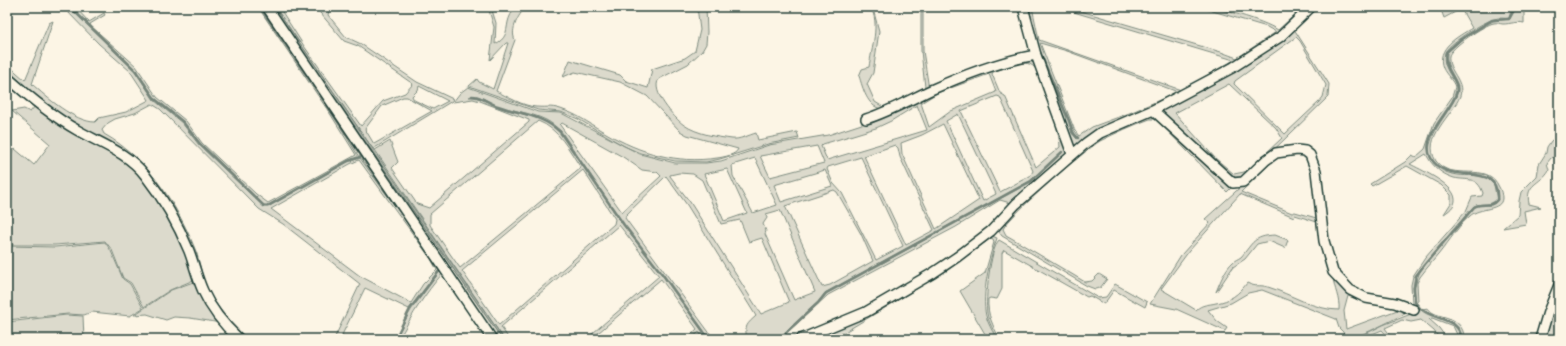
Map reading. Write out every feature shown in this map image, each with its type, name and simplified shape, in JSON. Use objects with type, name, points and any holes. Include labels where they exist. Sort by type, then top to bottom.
[{"type":"street","points":[[267,7],[492,339]]},
{"type":"street","points":[[1023,7],[1036,55],[1072,154]]},
{"type":"street","points":[[801,339],[866,312],[957,258],[991,230],[1016,204],[1072,154],[1100,133],[1153,110],[1201,86],[1258,52],[1280,37],[1311,7]]},
{"type":"street","points":[[866,119],[893,109],[935,88],[958,79],[1015,59],[1036,55]]},
{"type":"street","points":[[7,77],[22,91],[69,125],[118,151],[144,173],[170,212],[189,250],[198,280],[209,302],[217,315],[240,339]]},
{"type":"street","points":[[1153,110],[1233,183],[1239,184],[1244,182],[1266,160],[1276,153],[1297,150],[1305,151],[1310,155],[1316,171],[1324,241],[1333,272],[1350,290],[1366,298],[1395,303],[1414,310]]},
{"type":"street","points":[[1540,339],[1548,312],[1559,285]]},
{"type":"shaded area","points":[[63,7],[69,7],[135,71],[154,100],[182,123],[199,145],[264,207],[268,207],[348,162],[360,158],[433,258],[439,270],[409,309],[365,288],[340,339],[334,339],[360,284],[283,224],[259,209],[160,109],[152,104],[135,113],[115,119],[108,123],[102,130],[104,134],[120,144],[135,157],[161,186],[172,202],[190,236],[206,286],[214,301],[224,314],[247,339],[244,339],[220,313],[202,284],[143,168],[64,119],[7,71],[7,64],[25,80],[49,23],[53,21],[32,84],[45,95],[61,108],[79,118],[95,122],[99,118],[126,112],[149,100],[130,71],[99,44]],"holes":[[[359,160],[431,259],[437,270],[423,284],[411,303],[360,276],[271,209]]]},
{"type":"shaded area","points":[[71,7],[75,7],[89,22],[104,13],[105,15],[90,24],[91,26],[136,66],[157,97],[186,121],[202,143],[256,194],[268,203],[356,155],[259,7],[332,113],[359,157],[348,161],[268,205],[264,205],[200,144],[183,122],[155,99],[136,70]]},
{"type":"shaded area","points":[[261,7],[263,7],[363,156],[378,175],[490,339],[486,339],[443,273],[419,304],[399,339],[395,339],[411,310],[441,270],[434,258],[361,157],[333,112]]},
{"type":"shaded area","points":[[272,7],[275,7],[504,339],[502,339]]},
{"type":"shaded area","points":[[275,7],[279,7],[304,46],[361,126],[383,101],[405,93],[413,84],[358,46],[344,41],[315,7],[330,7],[328,15],[346,37],[361,44],[417,82],[453,99],[373,149]],"holes":[[[419,86],[448,101],[433,109],[414,100],[412,96],[418,90]],[[403,97],[407,97],[432,111],[374,144],[365,129],[382,106]]]},
{"type":"shaded area","points":[[488,7],[491,7],[496,23],[495,44],[505,35],[509,18],[515,7],[526,7],[520,14],[514,27],[513,32],[515,40],[496,91],[526,105],[536,107],[554,107],[571,113],[619,140],[646,151],[673,158],[702,159],[717,158],[729,155],[735,153],[738,149],[687,135],[680,131],[647,96],[620,82],[575,72],[563,77],[570,60],[620,75],[626,81],[648,88],[652,69],[685,58],[695,51],[700,30],[697,7],[706,7],[706,44],[702,51],[688,64],[659,79],[657,84],[658,90],[664,104],[669,111],[684,125],[707,135],[735,139],[756,133],[758,140],[797,132],[799,138],[768,144],[706,162],[675,161],[640,153],[624,146],[578,119],[561,112],[538,110],[469,86],[477,79],[479,82],[493,89],[508,43],[506,43],[490,60],[494,27]]},
{"type":"shaded area","points":[[870,7],[873,9],[879,31],[873,73],[867,84],[875,102],[885,108],[882,109],[877,108],[869,101],[859,76],[862,69],[869,67],[873,44],[875,20]]},
{"type":"shaded area","points":[[921,7],[923,7],[923,51],[929,89],[888,107],[925,87],[921,51]]},
{"type":"shaded area","points":[[1025,7],[1028,7],[1036,45],[1069,121],[1072,133],[1077,139],[1037,45],[1029,7],[1032,7],[1039,40],[1181,90],[1234,60],[1057,7],[1067,7],[1237,58],[1276,32],[1267,27],[1199,7],[1217,9],[1240,15],[1262,22],[1278,30],[1303,7],[1308,7],[1284,30],[1235,63],[1074,146],[1038,53]],"holes":[[[1040,43],[1067,51],[1178,92],[1092,127],[1079,136],[1075,131]]]},
{"type":"shaded area","points":[[1440,7],[1512,7],[1509,18],[1496,18],[1483,24],[1454,43],[1445,53],[1445,64],[1455,84],[1456,90],[1452,101],[1435,126],[1431,135],[1428,144],[1429,153],[1433,162],[1447,173],[1486,177],[1494,185],[1497,200],[1489,204],[1474,206],[1415,276],[1413,288],[1415,303],[1419,308],[1417,308],[1412,304],[1411,285],[1413,276],[1425,258],[1466,211],[1472,197],[1482,196],[1483,193],[1478,184],[1472,180],[1454,178],[1441,172],[1434,166],[1426,154],[1410,164],[1446,185],[1452,192],[1455,199],[1453,206],[1444,214],[1451,203],[1451,195],[1441,185],[1407,166],[1372,186],[1370,184],[1405,162],[1412,155],[1416,157],[1425,149],[1434,123],[1452,97],[1455,87],[1443,68],[1441,61],[1442,54],[1455,39],[1472,28],[1461,9],[1444,18]]},
{"type":"shaded area","points":[[1514,7],[1524,7],[1524,23],[1495,23],[1483,27],[1455,48],[1449,56],[1449,61],[1460,85],[1460,96],[1435,135],[1432,144],[1432,152],[1436,161],[1451,171],[1487,175],[1447,171],[1435,164],[1430,155],[1430,145],[1440,122],[1457,93],[1458,88],[1448,65],[1447,53],[1461,40],[1493,21],[1510,19],[1514,12]]},
{"type":"shaded area","points":[[1294,29],[1329,84],[1328,97],[1251,172],[1241,177],[1233,177],[1161,111],[1264,53]],"holes":[[[1296,37],[1300,41],[1326,85],[1323,97],[1319,102],[1285,134],[1234,84],[1235,81]],[[1229,84],[1276,128],[1282,138],[1249,169],[1244,172],[1234,174],[1215,158],[1175,113]]]},
{"type":"shaded area","points":[[292,36],[502,339],[495,339]]},
{"type":"shaded area","points":[[1025,60],[1036,64],[1043,76],[1061,125],[1066,153],[1039,180],[1016,199],[990,227],[957,254],[941,264],[995,220],[1010,203],[1000,200],[956,227],[828,295],[780,339],[819,303],[826,294],[1031,182],[1063,151],[1030,181],[825,293],[818,302],[778,339],[747,339],[746,328],[750,321],[756,316],[687,205],[666,176],[626,215],[625,218],[714,339],[710,339],[663,275],[624,225],[561,131],[550,122],[540,117],[495,105],[479,96],[472,96],[469,97],[477,98],[494,106],[546,122],[560,132],[623,225],[662,275],[708,339],[704,339],[699,332],[691,339],[686,339],[697,329],[661,279],[591,339],[586,339],[659,276],[619,225],[501,327],[509,339],[504,339],[375,150],[390,141],[398,162],[392,168],[417,204],[429,208],[529,122],[529,120],[473,99],[453,102],[460,93],[468,87],[538,112],[561,113],[640,154],[675,163],[706,163],[721,161],[769,145],[828,135],[877,119],[934,91],[1015,61]],"holes":[[[1020,63],[1034,67],[1039,73],[1054,117],[1060,147],[1036,167],[1005,96],[1000,93],[992,74],[993,72]],[[989,74],[996,92],[951,111],[929,127],[921,103],[937,93]],[[997,96],[1000,97],[1033,171],[1030,176],[1000,192],[961,111]],[[917,105],[927,130],[827,160],[821,146],[823,144],[876,128],[891,121]],[[958,114],[996,194],[983,201],[946,121]],[[538,121],[552,129],[558,135],[568,147],[581,168],[460,268],[430,225],[430,214]],[[562,123],[623,157],[642,170],[657,172],[661,176],[622,212],[560,125]],[[943,124],[979,200],[936,229],[902,154],[901,143],[922,135]],[[895,145],[898,148],[900,157],[934,230],[906,245],[864,156]],[[817,146],[824,163],[770,177],[760,156]],[[861,157],[903,246],[876,260],[842,193],[833,183],[827,169],[828,167]],[[755,158],[777,205],[753,213],[733,176],[732,165]],[[727,169],[747,213],[724,221],[704,174]],[[583,170],[615,219],[614,224],[499,325],[462,271]],[[825,170],[832,186],[781,202],[774,185]],[[679,173],[693,174],[702,180],[721,224],[740,220],[749,242],[762,238],[789,302],[761,314],[690,202],[670,176]],[[834,190],[837,192],[861,234],[873,261],[830,285],[822,287],[785,206]],[[780,210],[815,292],[794,300],[765,234],[766,231],[763,224],[767,218],[766,214]]]},
{"type":"shaded area","points":[[36,105],[132,164],[164,206],[196,279],[170,290],[144,307],[131,283],[123,278],[112,250],[105,241],[55,245],[7,245],[7,154],[9,156],[15,149],[34,165],[50,144],[12,111],[24,109],[30,112]]},
{"type":"shaded area","points":[[1150,116],[1155,117],[1231,188],[1227,192],[1156,119],[1150,119],[1131,126],[1100,141],[1064,169],[1032,198],[1003,229],[1006,235],[1085,282],[1092,281],[1099,274],[1107,279],[1100,288],[1095,289],[1087,286],[1002,236],[999,232],[1013,213],[1077,154],[1099,138]]},
{"type":"shaded area","points":[[1559,134],[1559,155],[1551,158],[1547,163],[1549,170],[1531,188],[1529,192],[1529,204],[1541,207],[1524,211],[1526,224],[1503,228],[1518,215],[1521,192],[1537,176],[1539,164],[1546,153],[1547,147]]},
{"type":"shaded area","points":[[1275,156],[1280,157],[1275,159],[1241,192],[1292,213],[1295,212],[1320,219],[1320,223],[1295,215],[1294,217],[1240,194],[1189,251],[1161,289],[1196,310],[1203,306],[1230,299],[1247,283],[1277,290],[1312,305],[1339,310],[1339,301],[1334,286],[1333,277],[1338,283],[1404,310],[1404,314],[1366,333],[1346,339],[1343,332],[1339,328],[1336,319],[1262,290],[1248,293],[1231,303],[1208,310],[1217,321],[1227,328],[1225,331],[1176,309],[1150,304],[1181,255],[1210,223],[1205,219]],"holes":[[[1348,296],[1367,302],[1387,305],[1400,309],[1346,329],[1344,311]]]},
{"type":"shaded area","points":[[1487,175],[1494,179],[1499,187],[1502,198],[1501,202],[1494,207],[1474,213],[1460,226],[1420,277],[1417,283],[1418,301],[1416,302],[1414,288],[1420,271],[1475,207],[1481,205],[1492,205],[1498,200],[1495,185]]},
{"type":"shaded area","points":[[1275,235],[1288,240],[1285,248],[1269,241],[1257,244],[1245,259],[1233,267],[1216,292],[1230,265],[1241,257],[1254,241],[1262,237]]},
{"type":"shaded area","points":[[992,236],[997,238],[985,287],[985,307],[988,322],[997,339],[988,339],[960,291],[985,273],[994,242],[991,238],[948,270],[843,333],[827,339],[809,339],[860,319],[891,303]]},
{"type":"shaded area","points":[[999,240],[1098,298],[1106,297],[1115,284],[1147,302],[1145,307],[1114,290],[1104,304],[1090,296],[1087,297],[1004,250],[1002,253],[1002,289],[997,299],[988,299],[993,325],[1000,339],[998,339],[989,320],[987,306],[993,253]]},
{"type":"shaded area","points":[[105,242],[111,251],[123,279],[130,284],[143,308],[130,316],[92,312],[84,315],[68,314],[7,320],[7,246],[55,247]]},
{"type":"shaded area","points":[[919,278],[888,297],[850,316],[791,339],[844,317]]},
{"type":"shaded area","points":[[196,281],[221,323],[174,317],[166,320],[147,314],[134,315],[171,290]]},
{"type":"shaded area","points":[[1559,288],[1559,339],[1542,339]]},
{"type":"shaded area","points":[[1428,308],[1432,312],[1454,320],[1459,324],[1463,330],[1465,339],[1462,339],[1461,332],[1453,323],[1422,309]]},
{"type":"shaded area","points":[[1421,310],[1426,314],[1452,323],[1460,332],[1461,339],[1459,339],[1453,326],[1432,318],[1429,319],[1439,328],[1447,339],[1440,339],[1434,331],[1421,320],[1411,322],[1402,320],[1385,328],[1393,339],[1390,339],[1382,330],[1360,339],[1355,339],[1383,325]]},
{"type":"shaded area","points":[[66,315],[83,316],[84,339],[10,339],[8,322]]},
{"type":"waterway","points":[[70,7],[135,70],[155,99],[183,122],[200,144],[264,206],[268,206],[348,161],[360,157]]},
{"type":"waterway","points":[[260,7],[404,217]]},
{"type":"waterway","points":[[1028,7],[1030,16]]},
{"type":"waterway","points":[[1420,308],[1415,302],[1414,288],[1416,276],[1474,207],[1492,204],[1497,200],[1496,187],[1491,180],[1482,176],[1449,171],[1439,167],[1431,158],[1428,149],[1429,141],[1433,132],[1454,100],[1457,92],[1456,83],[1446,64],[1446,52],[1461,39],[1492,20],[1509,19],[1513,11],[1513,7]]},
{"type":"waterway","points":[[1040,52],[1073,133],[1078,138]]},
{"type":"waterway","points":[[472,96],[482,98],[498,106],[538,118],[553,126],[560,132],[624,225],[663,275],[709,339]]},
{"type":"waterway","points":[[779,339],[818,303],[826,293],[1031,181],[1062,152]]},
{"type":"waterway","points":[[395,339],[410,309],[440,270],[438,268]]},
{"type":"waterway","points":[[1422,309],[1427,313],[1452,323],[1460,332],[1461,339]]}]
